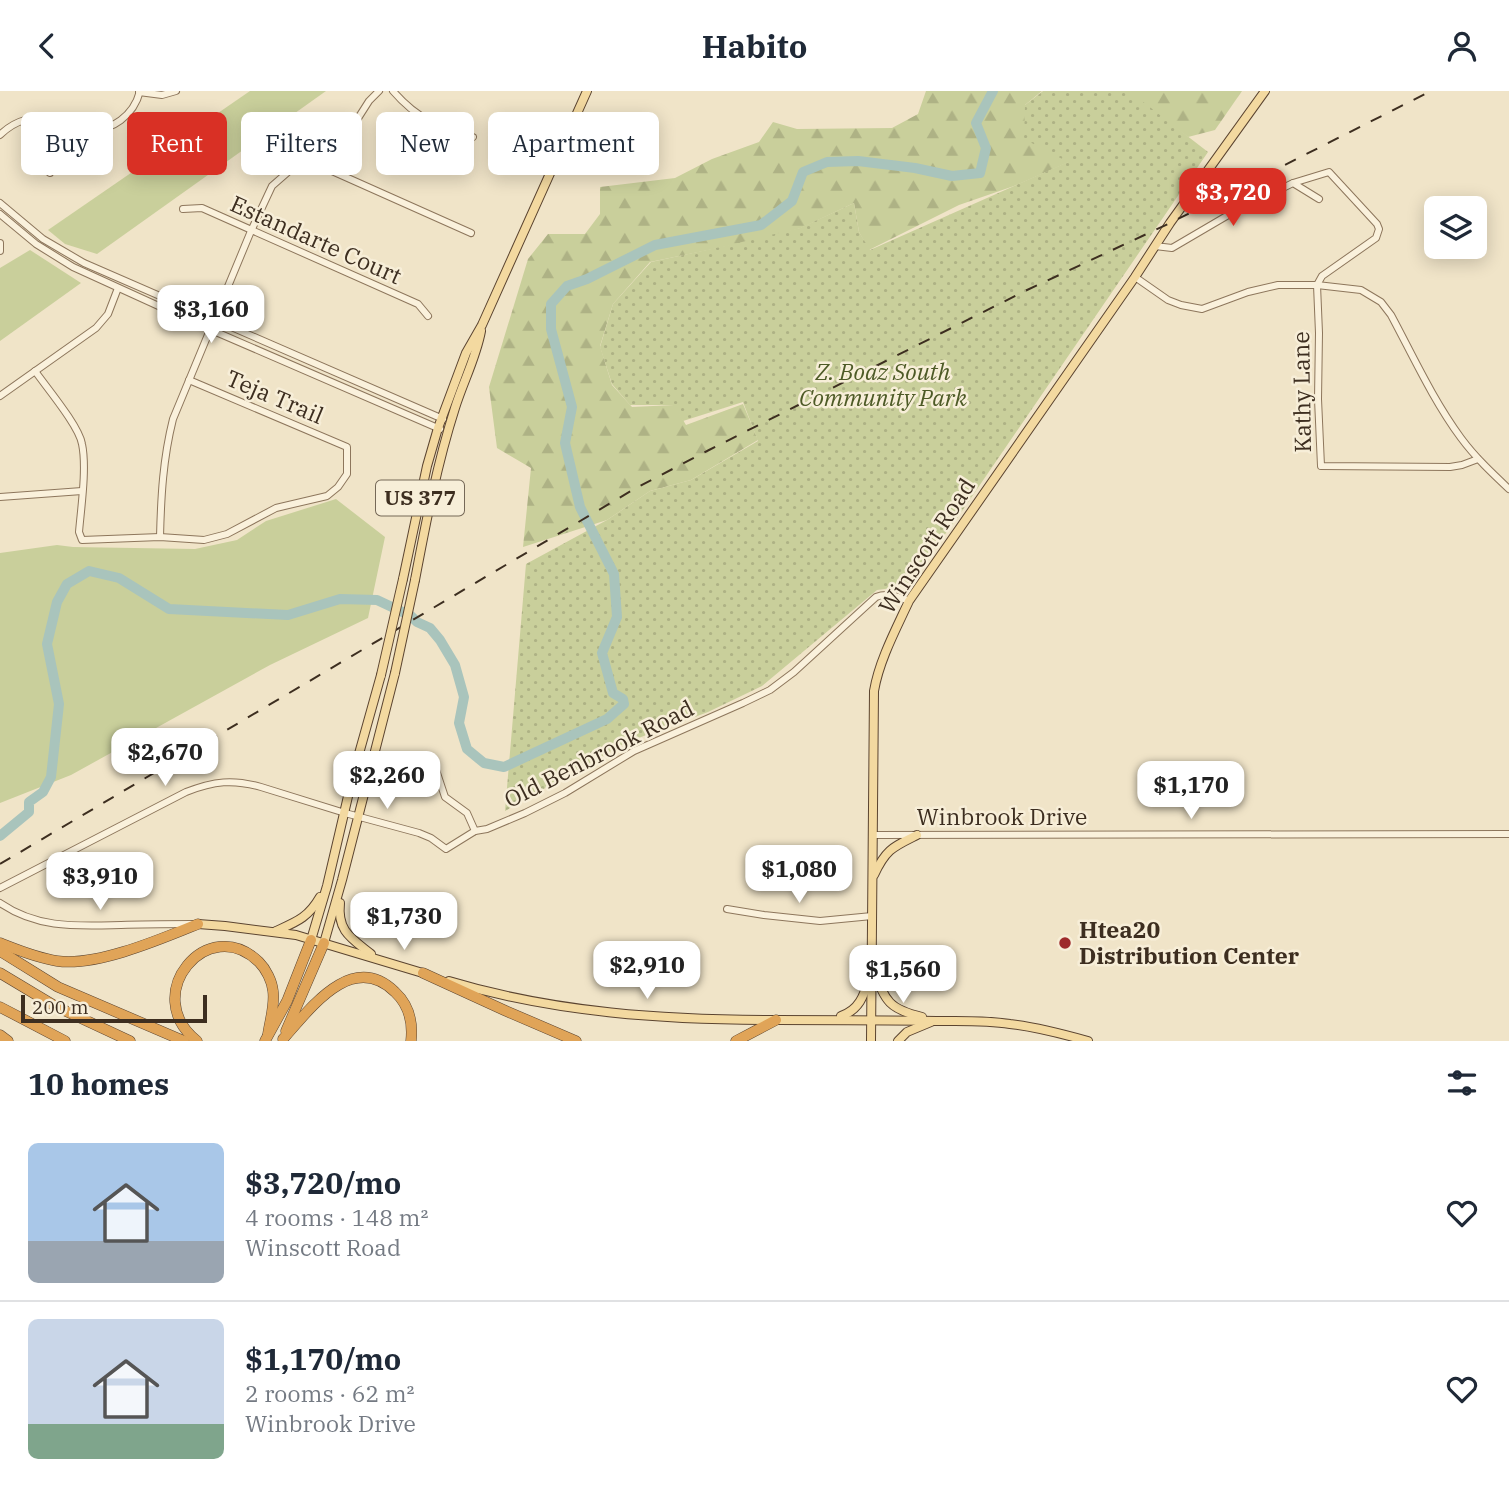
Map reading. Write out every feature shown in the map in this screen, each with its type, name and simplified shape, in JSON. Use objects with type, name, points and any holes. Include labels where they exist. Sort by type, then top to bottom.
[{"type":"highway","points":[[0,943],[58,961],[82,962],[111,955],[198,924]]},
{"type":"highway","name":"US 377","points":[[266,1038],[287,1001],[311,940]]},
{"type":"highway","name":"US 377","points":[[282,1040],[324,943]]},
{"type":"highway","points":[[197,1041],[180,1019],[175,996],[177,981],[192,960],[204,951],[216,947],[229,947],[254,957],[270,978],[273,990],[266,1038]]},
{"type":"highway","points":[[0,951],[58,987],[184,1041]]},
{"type":"highway","points":[[424,973],[576,1041]]},
{"type":"highway","points":[[0,974],[55,1006],[130,1041]]},
{"type":"highway","points":[[282,1040],[335,987],[347,980],[362,977],[373,978],[396,992],[409,1013],[411,1041]]},
{"type":"highway","points":[[0,1007],[65,1041]]},
{"type":"highway","points":[[736,1041],[776,1020]]},
{"type":"highway","points":[[0,1035],[8,1041]]},
{"type":"main road","name":"US 377","points":[[577,112],[587,91]]},
{"type":"main road","name":"Winscott Road","points":[[871,1041],[873,723],[876,681],[890,644],[909,601],[1265,91]]},
{"type":"main road","name":"US 377","points":[[311,940],[381,675],[427,466],[438,428],[466,353],[482,325],[549,175]]},
{"type":"main road","name":"US 377","points":[[324,943],[395,673],[436,477],[451,422],[478,346],[482,325]]},
{"type":"main road","points":[[872,881],[879,863],[890,849],[917,835]]},
{"type":"main road","points":[[342,880],[339,912],[342,928],[349,937],[376,958]]},
{"type":"main road","points":[[274,932],[304,917],[315,906],[327,885]]},
{"type":"main road","points":[[198,924],[274,932],[311,940],[503,996],[583,1010],[645,1016],[776,1020],[872,1019],[1009,1023],[1088,1041]]},
{"type":"main road","points":[[828,1019],[844,1016],[860,1003],[872,965]]},
{"type":"main road","points":[[872,965],[883,993],[894,1007],[934,1021]]},
{"type":"main road","points":[[898,1041],[907,1032],[934,1021]]},
{"type":"street","points":[[113,124],[132,109],[139,91],[162,95],[176,91]]},
{"type":"street","points":[[362,112],[379,91]]},
{"type":"street","points":[[393,91],[415,112]]},
{"type":"street","points":[[0,135],[21,122]]},
{"type":"street","points":[[1155,246],[1172,248],[1230,214],[1293,183],[1329,172],[1379,229],[1376,238],[1322,276],[1317,285]]},
{"type":"street","points":[[35,371],[73,424],[82,443],[84,464],[79,532],[82,540],[160,537],[162,480],[173,419],[251,231],[272,186],[285,175]]},
{"type":"street","points":[[340,175],[471,233]]},
{"type":"street","points":[[1293,183],[1319,199]]},
{"type":"street","points":[[0,203],[37,235],[66,254],[451,422]]},
{"type":"street","name":"Estandarte Court","points":[[183,209],[202,208],[418,304],[428,316]]},
{"type":"street","points":[[0,214],[61,260],[118,288],[448,432]]},
{"type":"street","points":[[0,243],[0,251]]},
{"type":"street","points":[[1135,277],[1168,300],[1202,309],[1248,292],[1278,285],[1317,285],[1361,290],[1381,302],[1391,315],[1441,409],[1478,459],[1509,489]]},
{"type":"street","name":"Kathy Lane","points":[[1317,285],[1321,466],[1450,467],[1478,459]]},
{"type":"street","points":[[0,396],[96,328],[108,314],[118,288]]},
{"type":"street","name":"Teja Trail","points":[[160,537],[204,540],[227,534],[276,508],[327,496],[347,474],[347,447],[189,380]]},
{"type":"street","points":[[0,497],[82,491]]},
{"type":"street","name":"Old Benbrook Road","points":[[358,816],[419,833],[446,849],[475,831],[525,813],[565,793],[634,751],[770,690],[794,672],[876,597],[883,594],[892,595],[909,601]]},
{"type":"street","points":[[433,761],[445,797],[467,813],[475,831]]},
{"type":"street","points":[[0,888],[186,792],[213,783],[248,783],[358,816]]},
{"type":"street","name":"Winbrook Drive","points":[[872,835],[1509,834]]},
{"type":"street","points":[[0,903],[16,914],[28,918],[74,926],[198,924]]},
{"type":"street","points":[[727,909],[820,921],[872,916]]},
{"type":"green space","points":[[250,91],[326,91],[296,112],[241,112],[241,152],[227,161],[227,112],[219,112]]},
{"type":"green space","points":[[926,91],[1042,91],[1025,105],[1069,162],[1014,186],[959,205],[869,250],[859,232],[854,203],[801,228],[762,239],[650,262],[613,304],[600,346],[612,385],[632,407],[674,405],[686,425],[743,404],[758,440],[691,480],[650,491],[607,520],[523,547],[531,468],[497,448],[489,387],[528,259],[548,234],[585,234],[600,214],[600,187],[675,178],[712,159],[759,142],[773,122],[797,129],[892,128],[918,114]]},
{"type":"green space","name":"Z. Boaz South Community Park","points":[[1043,91],[1129,91],[1208,152],[960,514],[907,586],[877,590],[762,686],[708,712],[625,743],[505,811],[526,564],[607,520],[650,491],[691,480],[758,441],[743,402],[683,421],[673,405],[630,405],[612,384],[600,347],[613,304],[651,262],[800,228],[854,203],[859,232],[870,250],[1068,162],[1024,139],[1025,105]]},
{"type":"green space","points":[[1126,91],[1242,91],[1215,130],[1188,137]]},
{"type":"green space","points":[[128,175],[208,175],[97,254],[65,244],[48,230]]},
{"type":"green space","points":[[30,250],[81,283],[0,341],[0,268]]},
{"type":"green space","points":[[336,499],[385,537],[368,618],[270,665],[71,775],[0,803],[0,553],[57,545],[195,549],[237,540],[266,521]]},
{"type":"waterway","points":[[0,836],[29,812],[29,802],[43,792],[51,777],[59,704],[47,644],[57,602],[67,584],[89,571],[119,578],[169,609],[288,615],[340,599],[377,600],[411,616],[430,628],[455,665],[464,697],[459,723],[467,749],[484,763],[504,767],[607,719],[624,704],[623,699],[613,693],[602,653],[617,617],[614,574],[580,507],[565,443],[572,407],[551,329],[551,304],[567,286],[587,279],[655,245],[761,225],[792,201],[803,172],[827,162],[858,161],[952,176],[980,173],[986,148],[976,123],[993,91]]},
{"type":"railway","points":[[0,864],[636,488],[1025,291],[1170,223],[1431,91]]},
{"type":"place","name":"Htea20 Distribution Center","points":[[1065,943]]}]
